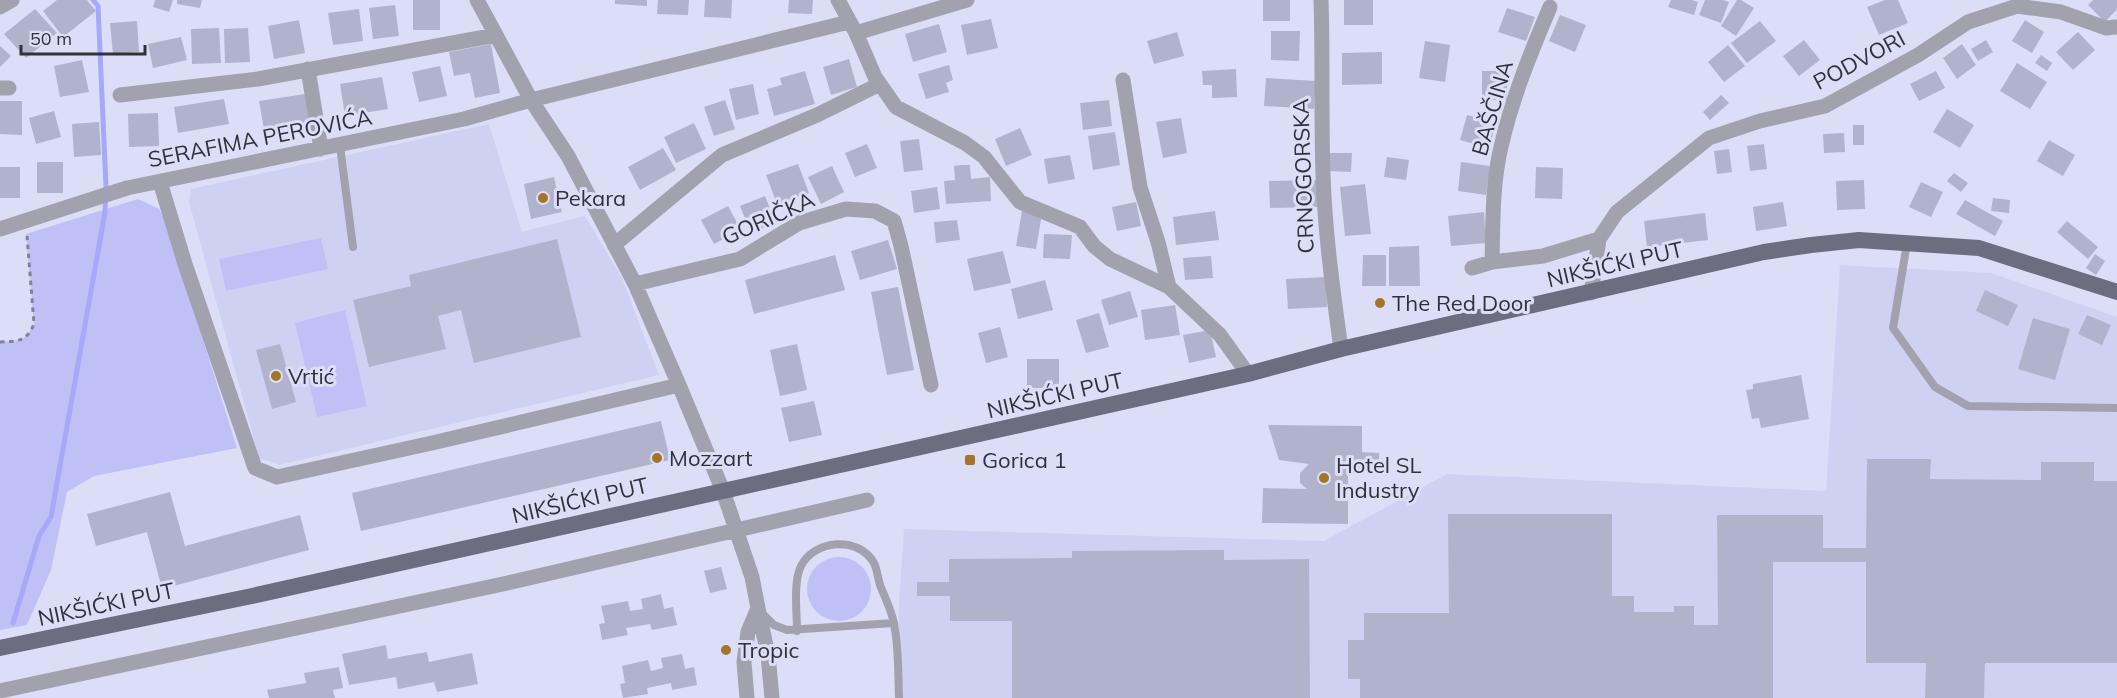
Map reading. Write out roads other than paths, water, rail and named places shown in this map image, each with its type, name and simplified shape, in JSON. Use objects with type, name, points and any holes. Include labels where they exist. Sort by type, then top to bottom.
[{"type":"main road","name":"NIKŠIĆKI PUT","points":[[0,648],[241,599],[1248,374],[1341,349],[1764,252],[1859,240],[1979,248],[2117,292]]},
{"type":"street","points":[[0,7],[12,0]]},
{"type":"street","points":[[477,0],[531,100],[568,156],[635,284],[679,385],[723,491],[752,577],[768,655],[772,698]]},
{"type":"street","points":[[838,0],[853,27],[874,77],[896,107],[965,143],[984,157],[1020,202],[1080,228],[1094,246],[1110,259],[1169,287],[1220,335],[1248,374]]},
{"type":"street","points":[[531,100],[967,0]]},
{"type":"street","name":"CRNOGORSKA","points":[[1321,0],[1323,176],[1327,249],[1341,349]]},
{"type":"street","name":"PODVORI","points":[[1591,293],[1599,239],[1617,212],[1709,138],[1760,122],[1825,106],[1918,55],[1968,22],[2017,6],[2061,12],[2106,28],[2117,27]]},
{"type":"street","name":"BAŠČINA","points":[[1492,262],[1494,197],[1500,148],[1531,53],[1550,7]]},
{"type":"street","points":[[120,95],[258,79],[496,35]]},
{"type":"street","points":[[308,69],[321,149]]},
{"type":"street","points":[[1123,80],[1140,187],[1158,242],[1169,287]]},
{"type":"street","points":[[614,245],[722,155],[817,115],[880,84]]},
{"type":"street","name":"SERAFIMA PEROVIĆA","points":[[0,229],[127,188],[464,119],[531,100]]},
{"type":"street","points":[[160,182],[185,264],[255,468],[277,477],[679,385]]},
{"type":"street","name":"GORIČKA","points":[[635,284],[740,259],[799,223],[808,220],[846,209],[875,211],[894,221],[931,385]]},
{"type":"street","points":[[1472,268],[1492,262],[1543,256],[1599,239]]},
{"type":"street","points":[[0,691],[491,587],[867,500]]},
{"type":"street","points":[[747,698],[744,662],[748,632],[758,608]]},
{"type":"lane","points":[[340,146],[353,247]]},
{"type":"lane","points":[[1907,243],[1893,328],[1935,387],[1968,406],[2117,408]]},
{"type":"lane","points":[[797,631],[796,594],[800,568],[807,557],[816,550],[831,544],[854,547],[864,552],[873,562],[894,622],[899,698]]},
{"type":"lane","points":[[758,608],[774,625],[787,630],[894,622]]},
{"type":"waterway","points":[[13,623],[39,536],[51,517],[105,212],[106,187],[98,6],[93,0]]},
{"type":"place","name":"Pekara","points":[[543,198]]},
{"type":"place","name":"The Red Door","points":[[1380,303]]},
{"type":"place","name":"Vrtić","points":[[276,376]]},
{"type":"place","name":"Mozzart","points":[[657,458]]},
{"type":"place","name":"Gorica 1","points":[[970,460]]},
{"type":"place","name":"Hotel SL Industry","points":[[1324,478]]},
{"type":"place","name":"Tropic","points":[[726,650]]}]
